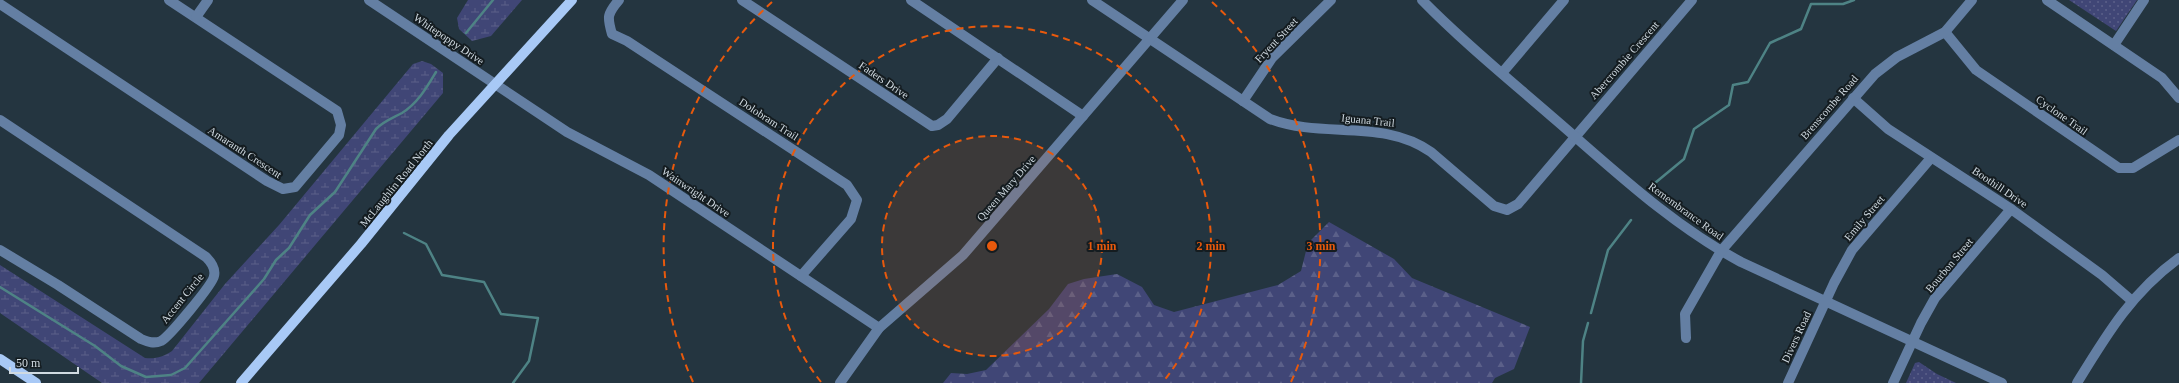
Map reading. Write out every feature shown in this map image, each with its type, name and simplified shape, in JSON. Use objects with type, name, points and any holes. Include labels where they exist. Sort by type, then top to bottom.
[{"type":"main road","name":"McLaughlin Road North","points":[[241,383],[362,244],[449,135],[572,0]]},
{"type":"main road","points":[[0,359],[36,383]]},
{"type":"street","name":"Amaranth Crescent","points":[[0,4],[267,181],[283,189],[295,187],[339,135],[341,125],[337,111],[169,0]]},
{"type":"street","points":[[196,18],[208,0]]},
{"type":"street","name":"Whitepoppy Drive","points":[[369,0],[496,84]]},
{"type":"street","name":"Dolobram Trail","points":[[619,0],[608,17],[612,34],[627,41],[847,185],[857,200],[851,219],[801,276]]},
{"type":"street","name":"Faders Drive","points":[[742,0],[932,126],[938,125],[947,119],[998,58]]},
{"type":"street","points":[[911,0],[1084,116]]},
{"type":"street","name":"Iguana Trail","points":[[1092,0],[1270,119],[1287,124],[1375,131],[1408,139],[1430,152],[1494,206],[1504,210],[1511,209],[1518,204],[1575,136]]},
{"type":"street","name":"Queen Mary Drive","points":[[840,383],[879,328],[963,255],[1183,0]]},
{"type":"street","name":"Fryent Street","points":[[1243,101],[1272,58],[1331,0]]},
{"type":"street","name":"Remembrance Road","points":[[1422,0],[1460,38],[1644,196],[1701,239],[1722,251],[1826,301],[2002,383]]},
{"type":"street","points":[[1502,73],[1564,0]]},
{"type":"street","name":"Abercrombie Crescent","points":[[1575,136],[1692,0]]},
{"type":"street","name":"Brenscombe Road","points":[[1686,338],[1685,314],[1722,251],[1875,74],[1897,57],[1945,32],[1972,0]]},
{"type":"street","points":[[2047,0],[2162,78],[2179,98]]},
{"type":"street","points":[[2114,45],[2144,0]]},
{"type":"street","name":"Cyclone Trail","points":[[1945,32],[1976,70],[2119,168],[2133,168],[2179,140]]},
{"type":"street","name":"Wainwright Drive","points":[[496,84],[567,132],[649,175],[879,328]]},
{"type":"street","name":"Boothill Drive","points":[[1853,98],[1888,129],[2011,209],[2102,275],[2131,300]]},
{"type":"street","name":"Accent Circle","points":[[0,120],[206,258],[212,265],[214,274],[208,287],[163,340],[152,342],[141,339],[58,285],[0,250]]},
{"type":"street","name":"Emily Street","points":[[1826,301],[1852,250],[1931,158]]},
{"type":"street","name":"Bourbon Street","points":[[1893,383],[1912,341],[1935,298],[2011,209]]},
{"type":"street","points":[[2078,383],[2121,313],[2131,300],[2153,279],[2179,258]]},
{"type":"street","name":"Divers Road","points":[[1788,383],[1826,301]]},
{"type":"green space","points":[[468,0],[522,0],[491,36],[472,41],[459,29],[457,18]]},
{"type":"green space","points":[[2069,0],[2137,0],[2116,31]]},
{"type":"green space","points":[[422,61],[431,64],[443,73],[443,93],[199,383],[102,383],[0,313],[0,265],[145,358],[156,358],[169,353],[225,284],[279,225],[413,64]]},
{"type":"green space","points":[[1329,222],[1394,259],[1412,278],[1530,327],[1514,369],[1495,378],[1492,383],[943,383],[951,373],[967,374],[986,370],[1049,309],[1068,284],[1084,279],[1117,274],[1142,287],[1154,305],[1174,312],[1278,285],[1301,271],[1308,243]]},
{"type":"green space","points":[[1919,362],[1937,374],[1956,383],[1906,383],[1915,363]]},
{"type":"waterway","points":[[466,33],[493,0]]},
{"type":"waterway","points":[[1655,183],[1684,159],[1694,129],[1729,105],[1733,85],[1748,82],[1770,43],[1801,29],[1811,4],[1843,4],[1854,0]]},
{"type":"waterway","points":[[0,287],[95,346],[121,366],[146,377],[171,375],[185,368],[264,279],[276,260],[289,248],[310,215],[335,192],[376,129],[408,109],[422,94],[436,72]]},
{"type":"waterway","points":[[1591,313],[1608,250],[1631,220]]},
{"type":"waterway","points":[[404,233],[426,244],[442,275],[484,282],[501,314],[538,318],[529,361],[513,383]]},
{"type":"waterway","points":[[1581,383],[1583,341],[1588,323]]}]
